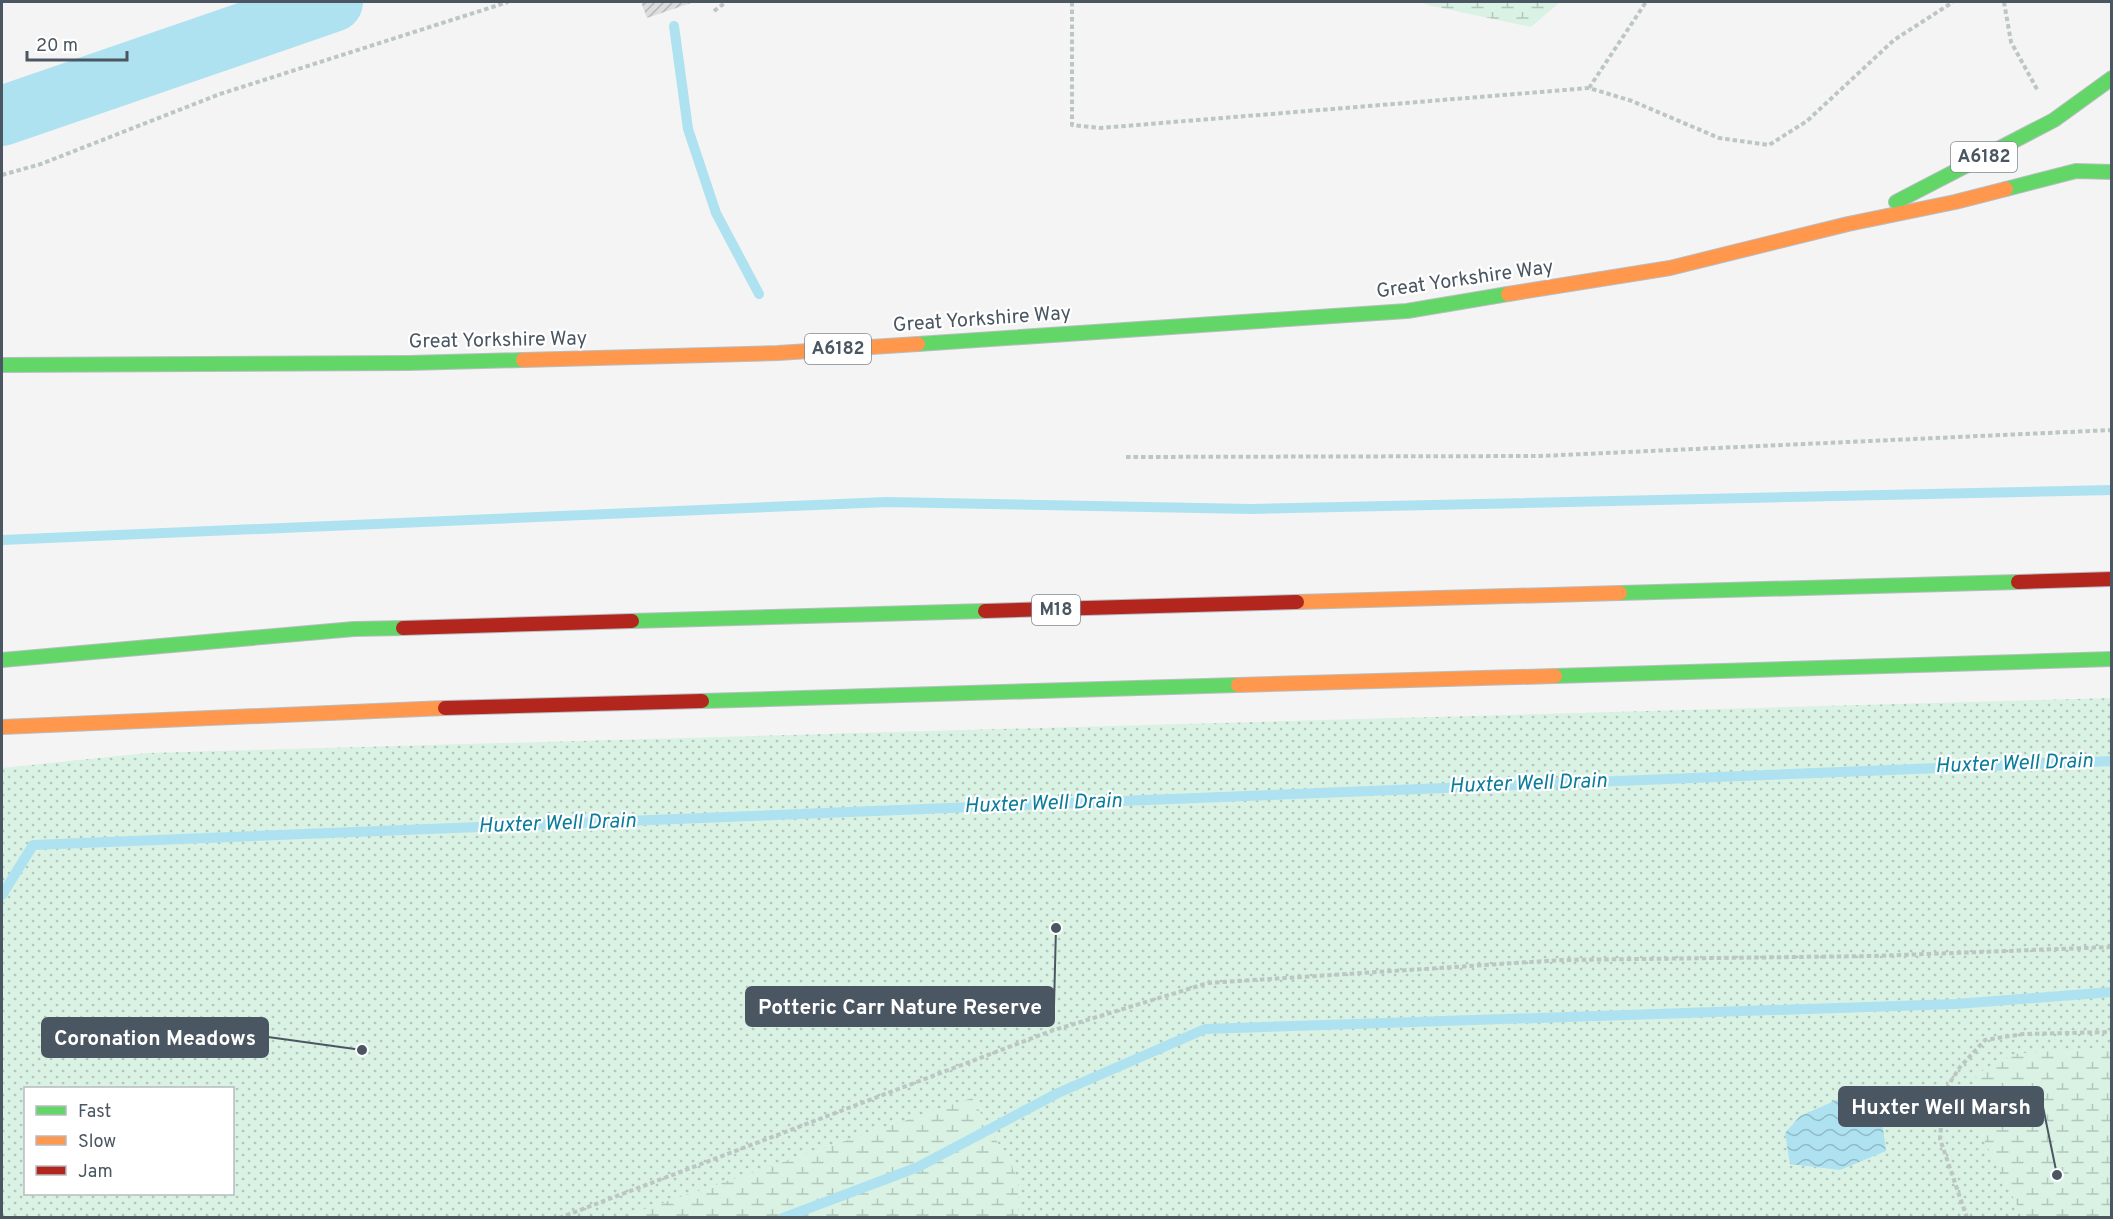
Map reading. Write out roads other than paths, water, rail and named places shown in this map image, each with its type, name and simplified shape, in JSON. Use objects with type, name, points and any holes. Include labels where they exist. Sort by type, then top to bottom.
[{"type":"highway","name":"Great Yorkshire Way","points":[[1848,224],[1933,184],[2054,120],[2112,78]]},
{"type":"highway","name":"Great Yorkshire Way","points":[[2,365],[409,363],[766,353],[1395,312],[1670,268],[1848,224],[1955,202],[2076,171],[2112,172]]},
{"type":"highway","name":"M18","points":[[2,660],[354,630],[2112,579]]},
{"type":"highway","points":[[2,727],[325,712],[2112,659]]},
{"type":"water","points":[[1846,1096],[1880,1105],[1886,1151],[1840,1170],[1790,1164],[1785,1133],[1800,1116]]},
{"type":"waterway","points":[[2,116],[333,2]]},
{"type":"waterway","name":"Huxter Well Drain","points":[[674,26],[688,129],[716,213],[759,294]]},
{"type":"waterway","name":"Huxter Well Drain","points":[[2,540],[887,502],[1251,509],[2112,490]]},
{"type":"waterway","name":"Huxter Well Drain","points":[[2,895],[33,845],[2112,761]]},
{"type":"waterway","points":[[783,1218],[918,1167],[1058,1093],[1205,1029],[1956,1004],[2112,992]]},
{"type":"place","name":"Potteric Carr Nature Reserve","points":[[1056,928]]},
{"type":"place","name":"Coronation Meadows","points":[[362,1050]]},
{"type":"place","name":"Huxter Well Marsh","points":[[2057,1175]]}]
